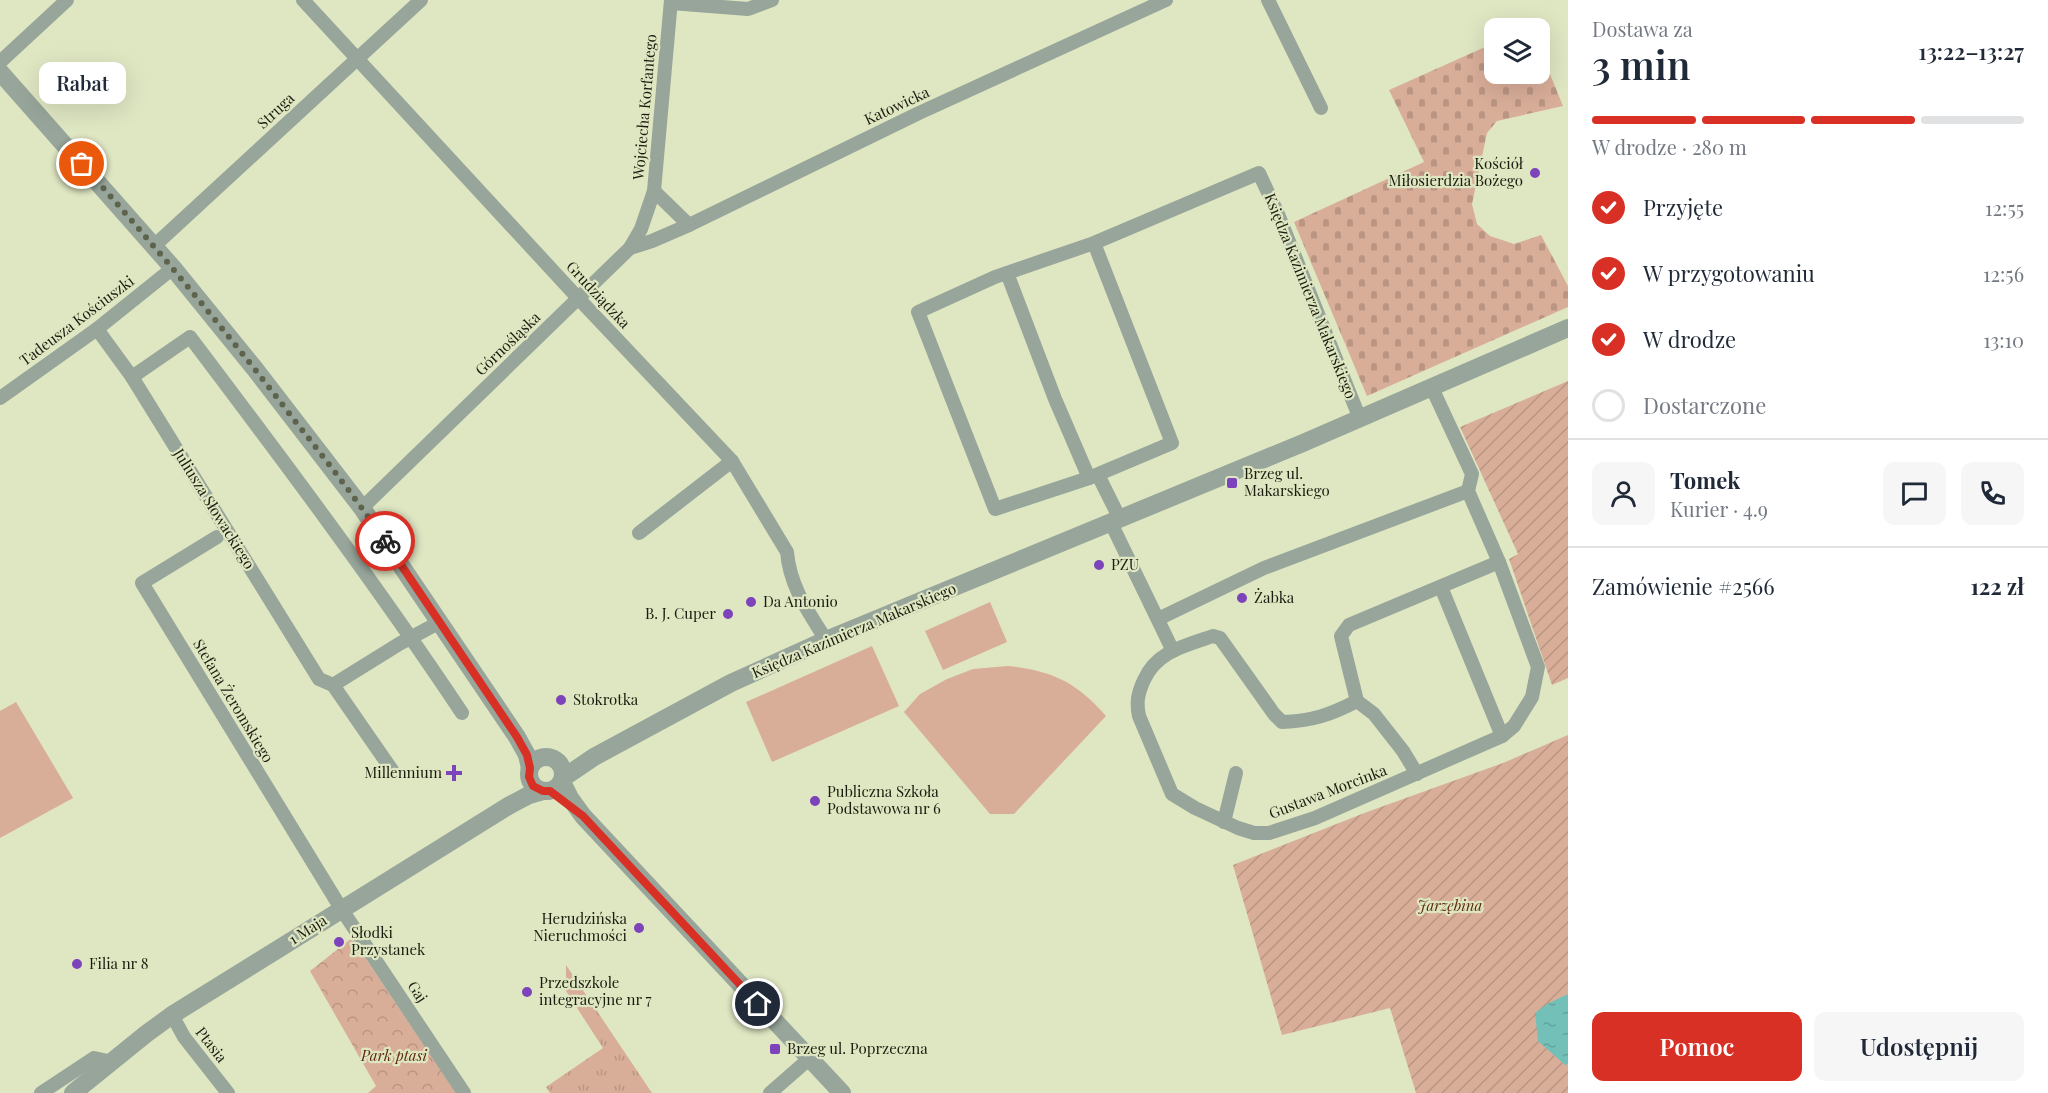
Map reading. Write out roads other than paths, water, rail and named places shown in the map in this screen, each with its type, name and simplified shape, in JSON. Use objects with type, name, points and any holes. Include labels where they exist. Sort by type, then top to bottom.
[{"type":"street","points":[[0,62],[67,0]]},
{"type":"street","name":"Grudziądzka","points":[[303,0],[732,461],[787,552],[793,585],[826,640]]},
{"type":"street","name":"Struga","points":[[154,246],[421,0]]},
{"type":"street","points":[[671,2],[748,9],[772,0]]},
{"type":"street","name":"Katowicka","points":[[689,225],[919,113],[1166,0]]},
{"type":"street","points":[[1269,0],[1321,108]]},
{"type":"street","name":"Wojciecha Korfantego","points":[[630,248],[641,229],[654,191],[671,2]]},
{"type":"street","points":[[0,72],[173,268],[255,369],[362,508],[517,737],[532,751],[548,776],[842,1093]]},
{"type":"street","name":"Księdza Kazimierza Makarskiego","points":[[1094,243],[1172,443],[1094,476],[995,509],[918,312],[995,277],[1094,243],[1259,173],[1278,214],[1360,419]]},
{"type":"street","points":[[654,191],[689,225]]},
{"type":"street","name":"Górnośląska","points":[[362,508],[630,248],[689,225]]},
{"type":"street","name":"Tadeusza Kościuszki","points":[[0,398],[97,329],[173,268]]},
{"type":"street","points":[[1007,273],[1055,399],[1094,476],[1173,651]]},
{"type":"street","name":"Księdza Kazimierza Makarskiego","points":[[548,776],[594,757],[731,683],[826,640],[1360,419],[1568,328]]},
{"type":"street","name":"Juliusza Słowackiego","points":[[97,329],[132,377],[319,679],[333,685],[394,773]]},
{"type":"street","points":[[132,377],[190,337],[300,482],[412,638],[462,713]]},
{"type":"street","name":"Gustawa Morcinka","points":[[1417,774],[1403,751],[1374,714],[1357,701],[1330,715],[1304,722],[1282,722],[1220,638],[1213,636],[1173,651],[1155,661],[1138,693],[1137,704],[1139,716],[1172,794],[1224,822],[1254,833],[1269,833],[1315,818],[1417,774],[1502,736],[1514,726],[1532,697],[1538,667],[1499,562],[1468,491],[1472,474],[1432,388]]},
{"type":"street","points":[[639,533],[732,461]]},
{"type":"street","points":[[1158,619],[1237,579],[1468,491]]},
{"type":"street","name":"Stefana Żeromskiego","points":[[217,537],[142,584],[342,910]]},
{"type":"street","points":[[1357,701],[1342,647],[1341,636],[1349,625],[1499,562]]},
{"type":"street","points":[[1441,587],[1502,736]]},
{"type":"street","points":[[333,685],[399,644],[440,622]]},
{"type":"street","points":[[1224,822],[1236,773]]},
{"type":"street","name":"1 Maja","points":[[73,1093],[172,1015],[510,805],[530,795],[548,776]]},
{"type":"street","name":"Gaj","points":[[342,910],[464,1093]]},
{"type":"street","name":"Ptasia","points":[[172,1015],[184,1037],[228,1093]]},
{"type":"street","points":[[41,1093],[94,1058],[111,1062]]},
{"type":"street","points":[[770,1093],[809,1059]]},
{"type":"water","points":[[1568,994],[1568,1064],[1565,1065],[1538,1041],[1535,1013],[1547,1004]]},
{"type":"place","name":"Rabat","points":[[82,164]]},
{"type":"place","name":"Kościół Miłosierdzia Bożego","points":[[1535,173]]},
{"type":"place","name":"Brzeg ul. Makarskiego","points":[[1232,483]]},
{"type":"place","name":"PZU","points":[[1099,565]]},
{"type":"place","name":"Żabka","points":[[1242,598]]},
{"type":"place","name":"Da Antonio","points":[[751,602]]},
{"type":"place","name":"B. J. Cuper","points":[[728,614]]},
{"type":"place","name":"Stokrotka","points":[[561,700]]},
{"type":"place","name":"Millennium","points":[[454,773]]},
{"type":"place","name":"Publiczna Szkoła Podstawowa nr 6","points":[[815,801]]},
{"type":"place","name":"Herudzińska Nieruchmości","points":[[639,928]]},
{"type":"place","name":"Słodki Przystanek","points":[[339,942]]},
{"type":"place","name":"Filia nr 8","points":[[77,964]]},
{"type":"place","name":"Przedszkole integracyjne nr 7","points":[[527,992]]},
{"type":"place","name":"Brzeg ul. Poprzeczna","points":[[775,1049]]},
{"type":"park label","name":"Jarzębina","points":[[1450,906]]},
{"type":"park label","name":"Park ptasi","points":[[394,1056]]}]
